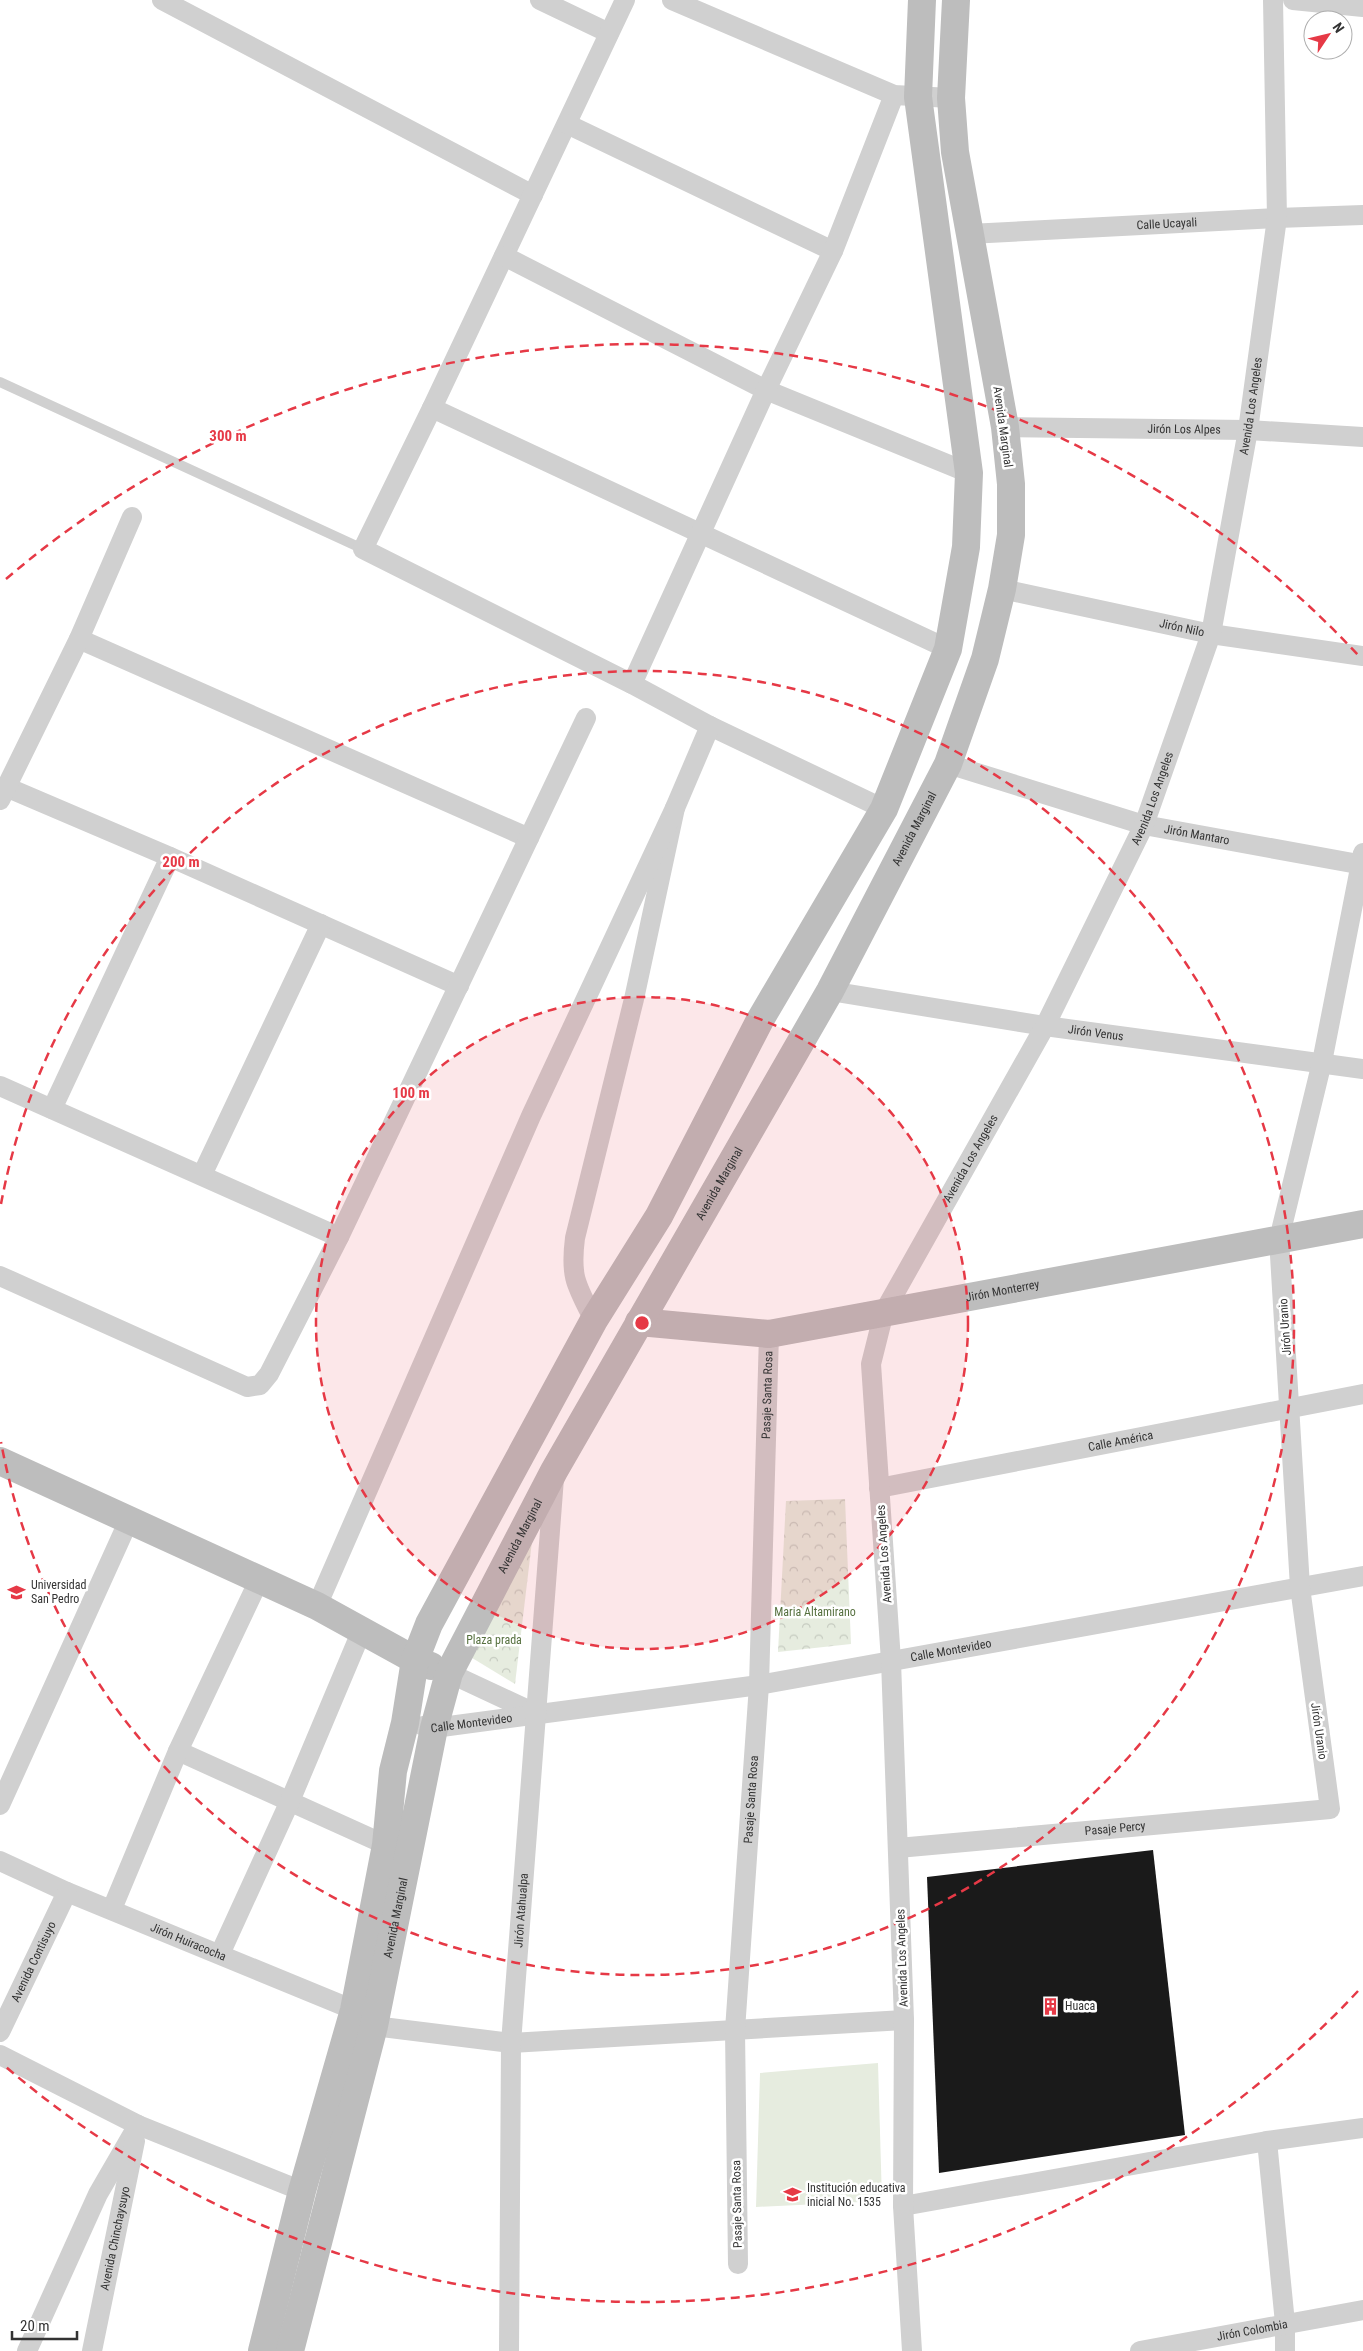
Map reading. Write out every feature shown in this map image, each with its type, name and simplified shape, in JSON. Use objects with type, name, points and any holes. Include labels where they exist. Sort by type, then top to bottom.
[{"type":"main road","name":"Avenida Marginal","points":[[262,2351],[302,2191],[364,2018],[386,1845],[393,1771],[405,1723],[415,1660],[433,1616],[594,1320],[659,1216],[760,1020],[884,809],[948,649],[966,547],[969,473],[906,96],[922,0]]},
{"type":"main road","name":"Avenida Marginal","points":[[290,2351],[364,2018],[449,1673],[554,1471],[830,991],[948,764],[985,659],[1002,589],[1011,535],[1011,484],[1005,428],[955,152],[951,98],[956,0]]},
{"type":"main road","name":"Jirón Monterrey","points":[[638,1322],[769,1334],[1363,1224]]},
{"type":"main road","points":[[0,1461],[317,1606],[415,1660],[449,1673]]},
{"type":"street","points":[[162,0],[533,195]]},
{"type":"street","points":[[540,0],[609,33]]},
{"type":"street","points":[[625,0],[432,408],[363,549],[632,684],[710,726],[884,809]]},
{"type":"street","points":[[672,0],[906,96],[951,98]]},
{"type":"street","name":"Avenida Los Angeles","points":[[912,2351],[903,2206],[904,2020],[891,1661],[872,1364],[884,1312],[1045,1026],[1144,825],[1211,634],[1248,430],[1277,218],[1273,0]]},
{"type":"street","points":[[1293,0],[1363,7]]},
{"type":"street","points":[[632,684],[766,390],[906,96]]},
{"type":"street","points":[[567,124],[833,251]]},
{"type":"street","name":"Calle Ucayali","points":[[969,234],[1277,218],[1363,216]]},
{"type":"street","points":[[504,256],[766,390],[969,473]]},
{"type":"street","points":[[432,408],[948,649]]},
{"type":"street","name":"Jirón Los Alpes","points":[[1005,428],[1248,430],[1363,437]]},
{"type":"street","points":[[132,517],[79,639],[3,794],[170,857],[459,986]]},
{"type":"street","name":"Jirón Nilo","points":[[1002,589],[1211,634],[1363,656]]},
{"type":"street","points":[[79,639],[529,838]]},
{"type":"street","points":[[0,1276],[247,1387],[260,1386],[269,1374],[339,1237],[586,718]]},
{"type":"street","points":[[317,1606],[531,1116],[675,808],[710,726]]},
{"type":"street","name":"Jirón Mantaro","points":[[948,764],[1144,825],[1362,861]]},
{"type":"street","points":[[594,1320],[576,1285],[572,1262],[575,1238],[634,999],[675,808]]},
{"type":"street","points":[[52,1109],[170,857]]},
{"type":"street","name":"Jirón Uranio","points":[[1330,1809],[1300,1587],[1279,1239],[1322,1062],[1362,861]]},
{"type":"street","points":[[202,1175],[321,924]]},
{"type":"street","name":"Jirón Venus","points":[[830,991],[1045,1026],[1363,1069]]},
{"type":"street","points":[[0,1086],[339,1237]]},
{"type":"street","name":"Pasaje Santa Rosa","points":[[738,2264],[735,2030],[759,1685],[769,1334]]},
{"type":"street","name":"Calle América","points":[[879,1488],[1363,1394]]},
{"type":"street","name":"Jirón Atahualpa","points":[[509,2351],[511,2043],[554,1471]]},
{"type":"street","points":[[0,1805],[129,1520]]},
{"type":"street","name":"Calle Montevideo","points":[[405,1723],[434,1728],[759,1685],[1363,1576]]},
{"type":"street","points":[[112,1909],[178,1751],[259,1580]]},
{"type":"street","points":[[220,1954],[290,1801],[362,1630]]},
{"type":"street","name":"Calle Montevideo","points":[[449,1673],[537,1714]]},
{"type":"street","points":[[178,1751],[386,1845]]},
{"type":"street","name":"Pasaje Percy","points":[[898,1848],[1330,1809]]},
{"type":"street","name":"Jirón Huiracocha","points":[[0,1861],[67,1892],[220,1954],[364,2018],[511,2043],[904,2020]]},
{"type":"street","name":"Avenida Contisuyo","points":[[0,2032],[67,1892]]},
{"type":"street","points":[[0,2055],[138,2125],[302,2191]]},
{"type":"street","points":[[27,2351],[98,2194],[138,2125]]},
{"type":"street","name":"Avenida Chinchaysuyo","points":[[92,2351],[138,2125]]},
{"type":"street","points":[[903,2206],[1267,2141],[1363,2128]]},
{"type":"street","points":[[1267,2141],[1285,2351]]},
{"type":"street","name":"Jirón Colombia","points":[[1140,2351],[1363,2310]]},
{"type":"lane","points":[[0,382],[363,549]]},
{"type":"green space","name":"Maria Altamirano","points":[[845,1499],[851,1644],[778,1652],[786,1501]]},
{"type":"green space","name":"Plaza prada","points":[[535,1516],[515,1684],[459,1650]]},
{"type":"green space","points":[[878,2063],[882,2201],[756,2207],[760,2073]]},
{"type":"building","name":"Huaca","points":[[1153,1850],[1185,2135],[939,2173],[927,1877]]},
{"type":"place","name":"Universidad San Pedro","points":[[17,1592]]},
{"type":"place","name":"Huaca","points":[[1051,2006]]},
{"type":"place","name":"Institución educativa inicial No. 1535","points":[[793,2195]]}]
